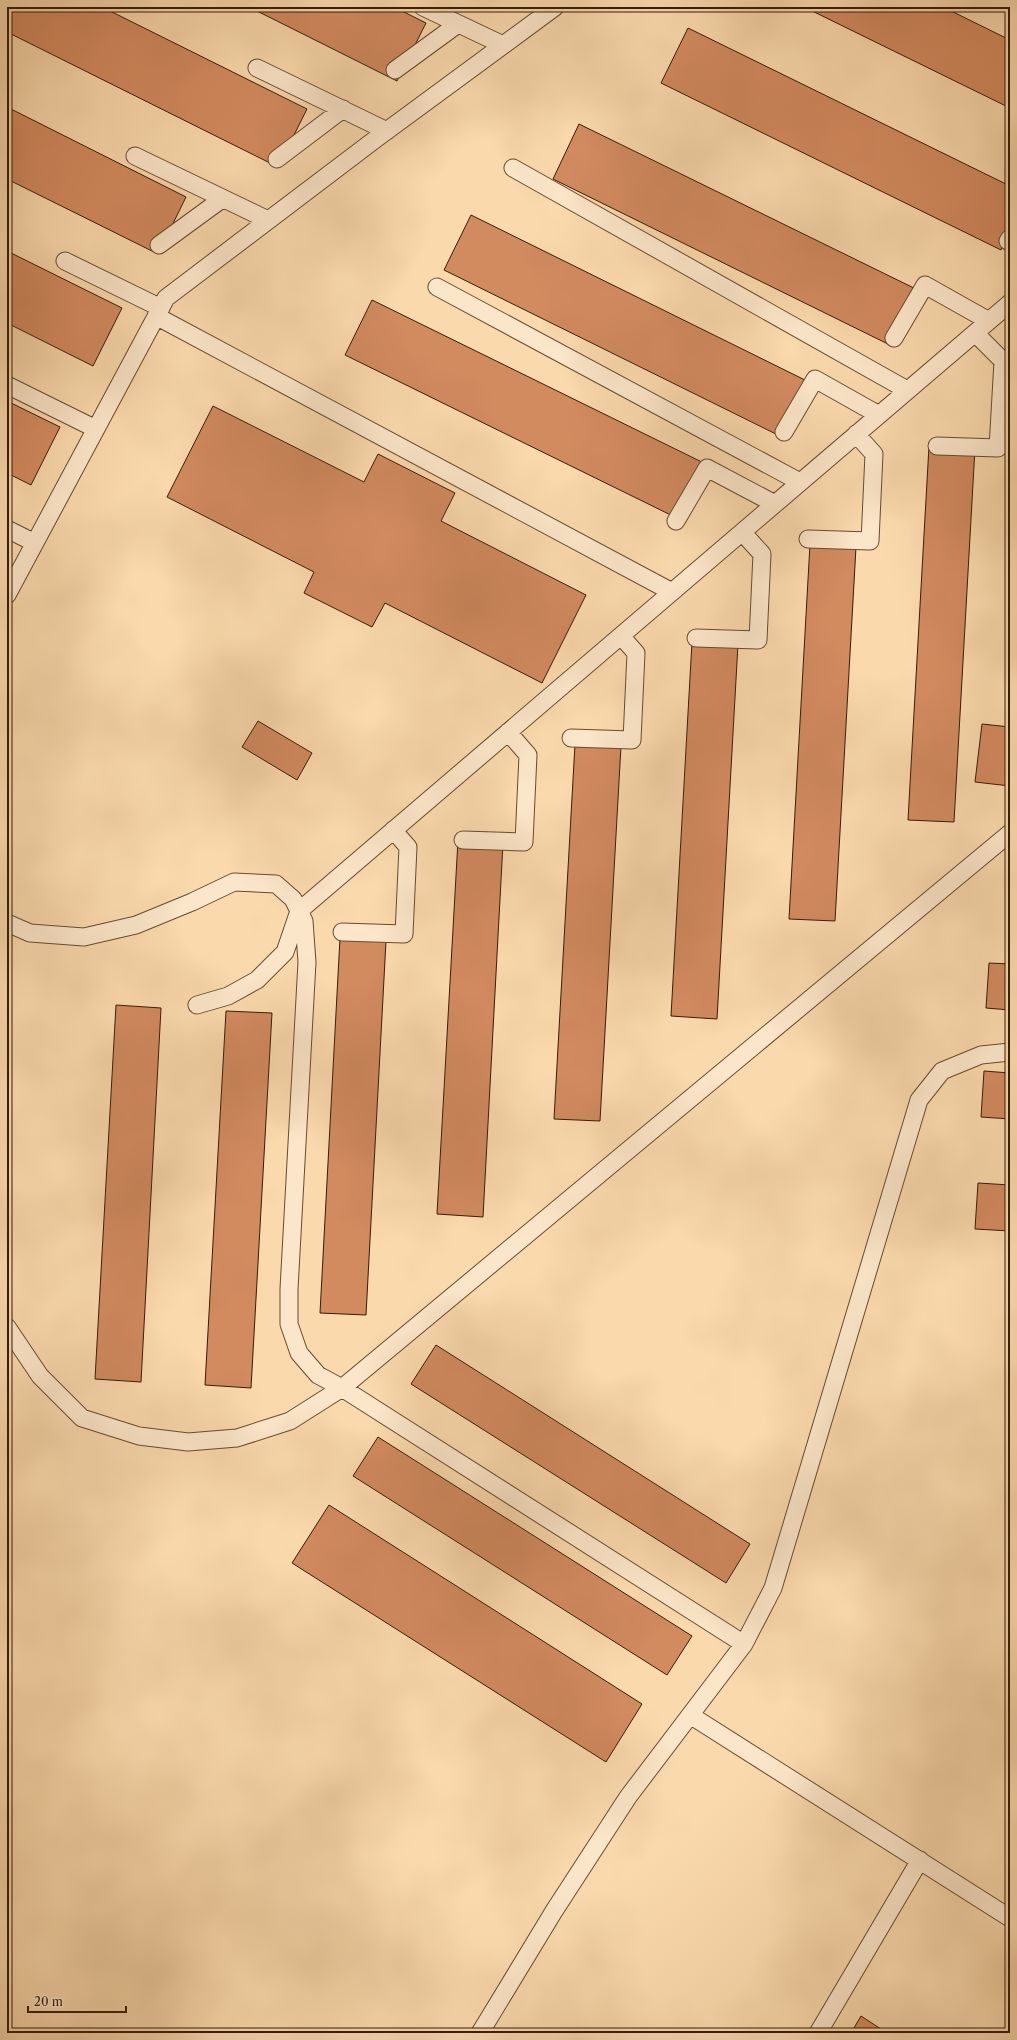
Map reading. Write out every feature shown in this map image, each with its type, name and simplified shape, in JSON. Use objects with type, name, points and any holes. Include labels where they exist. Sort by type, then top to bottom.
[{"type":"lane","points":[[423,7],[503,45]]},
{"type":"lane","points":[[7,595],[166,298],[387,131],[556,7]]},
{"type":"lane","points":[[395,70],[458,24]]},
{"type":"lane","points":[[257,68],[387,131]]},
{"type":"lane","points":[[277,159],[343,109]]},
{"type":"lane","points":[[135,156],[268,220]]},
{"type":"lane","points":[[513,168],[907,390]]},
{"type":"lane","points":[[159,246],[222,199]]},
{"type":"lane","points":[[65,261],[672,592]]},
{"type":"lane","points":[[894,338],[924,285],[989,321]]},
{"type":"lane","points":[[437,287],[800,482]]},
{"type":"lane","points":[[197,1005],[228,996],[257,980],[285,952],[299,911],[1010,303]]},
{"type":"lane","points":[[937,446],[998,448],[1003,361],[974,333]]},
{"type":"lane","points":[[784,432],[815,378],[879,415]]},
{"type":"lane","points":[[7,385],[96,429]]},
{"type":"lane","points":[[808,539],[870,541],[874,454],[856,434]]},
{"type":"lane","points":[[676,521],[707,468],[775,504]]},
{"type":"lane","points":[[7,530],[35,543]]},
{"type":"lane","points":[[696,638],[758,640],[762,554],[742,532]]},
{"type":"lane","points":[[571,738],[632,740],[636,653],[621,636]]},
{"type":"lane","points":[[462,840],[524,842],[528,755],[508,732]]},
{"type":"lane","points":[[342,932],[404,934],[408,847],[393,830]]},
{"type":"lane","points":[[7,1327],[40,1376],[82,1418],[139,1436],[188,1442],[238,1438],[290,1421],[342,1388],[1010,833]]},
{"type":"lane","points":[[7,923],[30,932],[84,937],[136,925],[192,902],[234,882],[276,884],[294,900],[304,921],[307,962],[289,1324],[299,1353],[318,1375],[342,1388],[744,1644]]},
{"type":"lane","points":[[480,2033],[554,1911],[628,1797],[744,1644],[773,1588],[919,1100],[942,1071],[981,1055],[1010,1052]]},
{"type":"lane","points":[[690,1715],[1010,1918]]},
{"type":"lane","points":[[818,2033],[920,1860]]},
{"type":"building","points":[[7,7],[102,7],[307,109],[278,167],[7,32]]},
{"type":"building","points":[[249,7],[394,7],[426,23],[397,81]]},
{"type":"building","points":[[804,7],[943,7],[1010,40],[1010,108]]},
{"type":"building","points":[[688,28],[1010,186],[1010,232],[1001,250],[661,83]]},
{"type":"building","points":[[7,107],[186,197],[158,254],[7,179]]},
{"type":"building","points":[[579,124],[920,291],[892,346],[553,179]]},
{"type":"building","points":[[471,215],[811,383],[784,438],[444,270]]},
{"type":"building","points":[[7,251],[122,308],[93,366],[7,323]]},
{"type":"building","points":[[372,300],[712,467],[685,522],[345,355]]},
{"type":"building","points":[[7,401],[60,427],[31,485],[7,473]]},
{"type":"building","points":[[213,406],[364,482],[378,454],[455,493],[441,521],[586,595],[542,683],[385,603],[372,627],[304,593],[314,572],[167,497]]},
{"type":"building","points":[[929,446],[975,448],[954,822],[908,820]]},
{"type":"building","points":[[810,544],[856,547],[835,921],[789,919]]},
{"type":"building","points":[[692,642],[738,644],[717,1019],[671,1016]]},
{"type":"building","points":[[258,721],[312,753],[297,780],[242,747]]},
{"type":"building","points":[[982,724],[1010,727],[1010,786],[975,782]]},
{"type":"building","points":[[575,744],[621,746],[600,1121],[554,1119]]},
{"type":"building","points":[[458,840],[503,843],[483,1217],[437,1214]]},
{"type":"building","points":[[340,938],[386,941],[366,1315],[320,1313]]},
{"type":"building","points":[[989,963],[1010,964],[1010,1010],[986,1008]]},
{"type":"building","points":[[116,1005],[161,1008],[141,1382],[95,1379]]},
{"type":"building","points":[[226,1011],[272,1013],[251,1388],[205,1385]]},
{"type":"building","points":[[984,1071],[1010,1073],[1010,1119],[981,1117]]},
{"type":"building","points":[[978,1183],[1010,1185],[1010,1231],[975,1229]]},
{"type":"building","points":[[436,1345],[750,1544],[726,1583],[411,1384]]},
{"type":"building","points":[[378,1437],[692,1636],[667,1675],[353,1476]]},
{"type":"building","points":[[329,1505],[642,1704],[606,1762],[292,1563]]},
{"type":"building","points":[[861,2016],[887,2033],[851,2033]]}]
